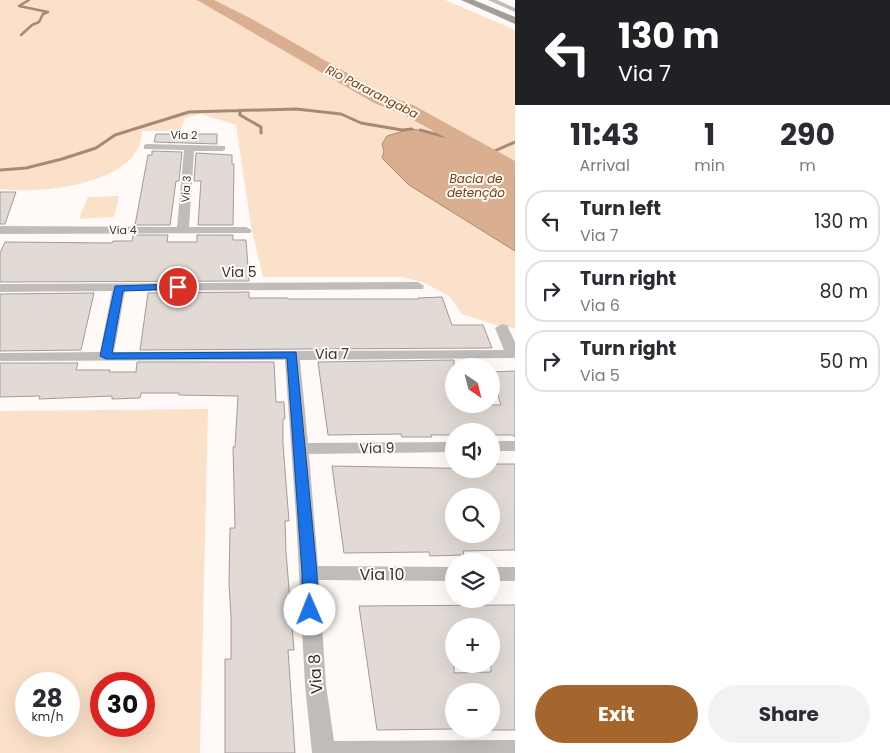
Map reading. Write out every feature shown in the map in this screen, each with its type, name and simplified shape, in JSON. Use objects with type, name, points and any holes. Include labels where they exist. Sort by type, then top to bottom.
[{"type":"main road","points":[[466,0],[515,13]]},
{"type":"main road","points":[[473,0],[515,13]]},
{"type":"street","points":[[491,0],[515,13]]},
{"type":"street","name":"Via 2","points":[[146,147],[222,148]]},
{"type":"street","name":"Via 3","points":[[183,231],[189,148]]},
{"type":"street","name":"Via 4","points":[[0,230],[246,231]]},
{"type":"street","name":"Via 5","points":[[0,288],[418,286]]},
{"type":"street","points":[[106,356],[119,288]]},
{"type":"street","points":[[502,328],[514,354]]},
{"type":"street","name":"Via 7","points":[[0,357],[514,354]]},
{"type":"street","name":"Via 8","points":[[292,355],[319,730],[324,753]]},
{"type":"street","points":[[500,446],[515,446]]},
{"type":"street","name":"Via 9","points":[[300,449],[445,447]]},
{"type":"street","name":"Via 10","points":[[309,573],[445,574]]},
{"type":"street","points":[[500,574],[515,574]]},
{"type":"street","points":[[324,753],[515,751]]},
{"type":"shaded area","points":[[0,0],[445,0],[515,30],[515,328],[502,327],[462,314],[450,297],[425,283],[402,277],[263,277],[251,226],[236,125],[201,114],[185,118],[180,131],[142,131],[138,148],[127,162],[112,172],[95,179],[75,185],[54,188],[34,190],[0,189]]},
{"type":"shaded area","points":[[119,196],[114,217],[79,219],[88,197]]},
{"type":"shaded area","points":[[208,409],[200,753],[0,753],[0,411]]},
{"type":"water","name":"Bacia de detenção","points":[[410,129],[452,138],[515,169],[515,251],[409,185],[382,158],[384,152],[382,144],[387,136]]},
{"type":"building","points":[[156,134],[217,134],[217,144],[154,142]]},
{"type":"building","points":[[152,151],[182,152],[179,181],[176,181],[170,225],[135,225],[148,155],[152,155]]},
{"type":"building","points":[[196,153],[232,155],[232,164],[234,164],[233,225],[198,225],[201,181],[194,181]]},
{"type":"building","points":[[0,192],[16,192],[5,224],[0,224]]},
{"type":"building","points":[[133,235],[168,235],[167,242],[197,242],[197,235],[233,235],[233,240],[246,240],[249,281],[0,282],[0,253],[5,242],[112,243],[113,241],[132,241]]},
{"type":"building","points":[[249,292],[249,298],[419,299],[442,297],[452,325],[483,325],[492,348],[140,350],[148,293]]},
{"type":"building","points":[[94,293],[81,350],[0,351],[0,294]]},
{"type":"building","points":[[445,360],[445,413],[500,413],[500,372],[515,371],[515,437],[512,435],[500,435],[500,423],[445,423],[445,435],[431,435],[432,437],[402,437],[401,434],[328,435],[318,362]]},
{"type":"building","points":[[137,362],[274,362],[276,402],[284,402],[285,419],[283,419],[283,444],[289,521],[285,521],[286,552],[294,650],[288,650],[295,753],[225,753],[225,659],[231,659],[230,528],[235,528],[233,447],[235,447],[238,396],[141,393],[140,398],[112,399],[112,396],[39,399],[40,396],[0,397],[0,363],[78,363],[76,370],[136,372]]},
{"type":"building","points":[[500,464],[515,464],[515,550],[463,551],[464,553],[445,553],[445,556],[430,556],[429,552],[344,553],[332,466],[445,468],[445,478],[500,478]]},
{"type":"building","points":[[445,605],[445,608],[500,608],[500,605],[515,605],[515,730],[500,730],[500,683],[445,683],[445,729],[377,730],[359,606]]},
{"type":"waterway","points":[[21,35],[32,25],[39,22],[43,14],[48,12],[19,6],[29,0]]},
{"type":"waterway","name":"Rio Pararangaba","points":[[204,0],[247,22],[380,99],[407,109],[515,169]]},
{"type":"waterway","points":[[240,111],[296,109],[341,114],[361,123],[402,130],[412,129]]},
{"type":"waterway","points":[[0,170],[26,168],[62,159],[96,148],[115,135],[189,112],[240,111]]},
{"type":"waterway","points":[[240,111],[240,115],[261,127],[261,133]]},
{"type":"waterway","points":[[420,130],[469,143]]},
{"type":"waterway","points":[[488,154],[515,142]]},
{"type":"route","points":[[178,287],[119,288],[106,356],[292,355],[309,573],[310,610]]}]
